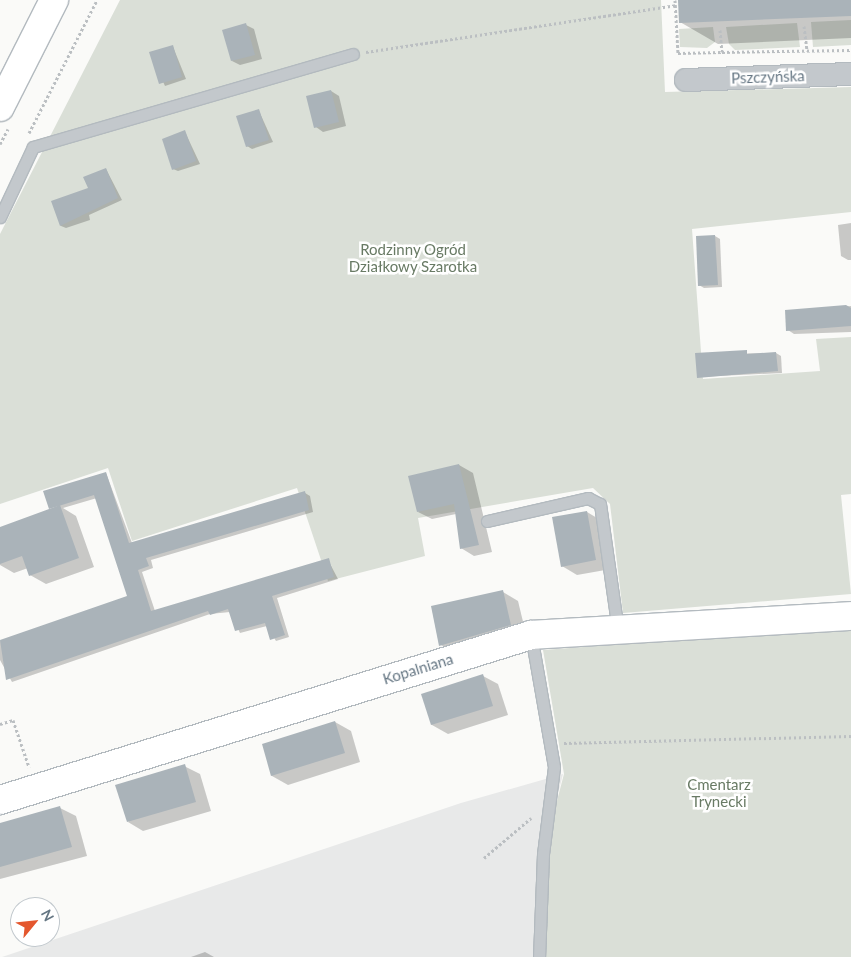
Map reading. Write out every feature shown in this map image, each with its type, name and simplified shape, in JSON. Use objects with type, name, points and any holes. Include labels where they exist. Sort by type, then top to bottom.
[{"type":"street","points":[[0,107],[54,0]]},
{"type":"street","name":"Pszczyńska","points":[[686,80],[851,74]]},
{"type":"street","name":"Kopalniana","points":[[0,800],[531,635],[618,633],[851,616]]},
{"type":"lane","points":[[0,217],[33,147],[353,54]]},
{"type":"lane","points":[[487,521],[588,498],[600,504],[618,633]]},
{"type":"lane","points":[[531,635],[554,767],[543,854],[539,957]]},
{"type":"path","points":[[26,138],[97,0]]},
{"type":"path","points":[[353,54],[675,2],[678,53],[851,50]]},
{"type":"path","points":[[804,26],[807,51]]},
{"type":"path","points":[[720,30],[722,52]]},
{"type":"path","points":[[0,724],[13,720],[32,777]]},
{"type":"path","points":[[550,743],[851,736]]},
{"type":"path","points":[[484,858],[531,818]]},
{"type":"shaded area","points":[[563,774],[543,854],[539,957],[2,957],[32,947],[60,947],[60,938],[461,803]]},
{"type":"green space","name":"Rodzinny Ogród Działkowy Szarotka","points":[[120,0],[661,0],[665,92],[851,87],[851,212],[692,229],[703,379],[820,371],[816,339],[851,337],[851,494],[841,495],[851,594],[623,613],[610,504],[593,488],[418,518],[425,556],[328,581],[297,488],[132,541],[108,468],[0,504],[0,234]]},
{"type":"green space","points":[[851,20],[851,45],[813,47],[811,22]]},
{"type":"green space","points":[[797,23],[800,47],[735,50],[729,44],[726,27]]},
{"type":"green space","points":[[713,27],[715,42],[707,48],[680,47],[679,29]]},
{"type":"green space","name":"Cmentarz Trynecki","points":[[851,627],[851,957],[539,957],[543,854],[564,774],[543,650]]},
{"type":"building","points":[[678,0],[851,0],[851,16],[679,23]]},
{"type":"building","points":[[246,23],[255,55],[231,61],[222,30]]},
{"type":"building","points":[[173,45],[182,77],[159,84],[149,52]]},
{"type":"building","points":[[331,90],[339,122],[314,128],[306,96]]},
{"type":"building","points":[[259,109],[269,140],[246,147],[236,116]]},
{"type":"building","points":[[185,130],[196,161],[172,170],[162,139]]},
{"type":"building","points":[[106,168],[118,198],[60,226],[51,201],[88,188],[83,177]]},
{"type":"building","points":[[715,235],[718,285],[698,286],[696,236]]},
{"type":"building","points":[[846,305],[851,308],[851,326],[786,331],[785,310]]},
{"type":"building","points":[[747,350],[747,354],[776,352],[778,371],[697,378],[695,353]]},
{"type":"building","points":[[459,464],[479,545],[460,549],[454,504],[417,512],[408,476]]},
{"type":"building","points":[[106,472],[129,543],[305,491],[309,510],[146,558],[149,566],[138,570],[151,611],[329,558],[334,577],[272,596],[285,635],[270,640],[265,623],[235,631],[228,609],[210,615],[208,611],[6,680],[0,640],[127,596],[94,495],[49,509],[43,491]]},
{"type":"building","points":[[60,505],[79,558],[29,576],[22,556],[0,564],[0,527]]},
{"type":"building","points":[[587,511],[596,560],[561,567],[552,517]]},
{"type":"building","points":[[503,590],[511,625],[439,646],[431,606]]},
{"type":"building","points":[[483,674],[493,706],[431,725],[421,694]]},
{"type":"building","points":[[335,721],[345,753],[271,776],[262,744]]},
{"type":"building","points":[[185,764],[196,802],[127,822],[115,785]]},
{"type":"building","points":[[60,806],[72,847],[0,867],[0,823]]}]
